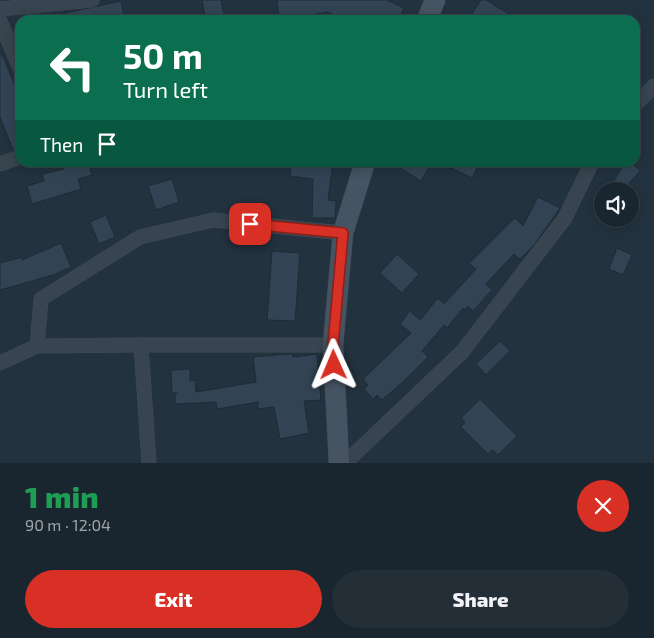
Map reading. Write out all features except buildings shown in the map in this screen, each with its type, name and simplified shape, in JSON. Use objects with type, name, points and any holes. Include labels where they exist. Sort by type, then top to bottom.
[{"type":"street","points":[[0,9],[92,0]]},
{"type":"street","points":[[429,15],[435,0]]},
{"type":"street","points":[[0,21],[15,56]]},
{"type":"street","points":[[640,100],[654,86]]},
{"type":"street","points":[[0,164],[15,159]]},
{"type":"street","points":[[339,463],[333,345],[343,233],[363,167]]},
{"type":"street","points":[[345,463],[462,352],[566,218],[590,167]]},
{"type":"street","points":[[36,346],[41,299],[140,236],[212,220],[343,233]]},
{"type":"street","points":[[0,363],[36,346],[333,345]]},
{"type":"street","points":[[142,346],[149,463]]},
{"type":"route","points":[[250,224],[343,233],[333,345],[334,365]]}]
